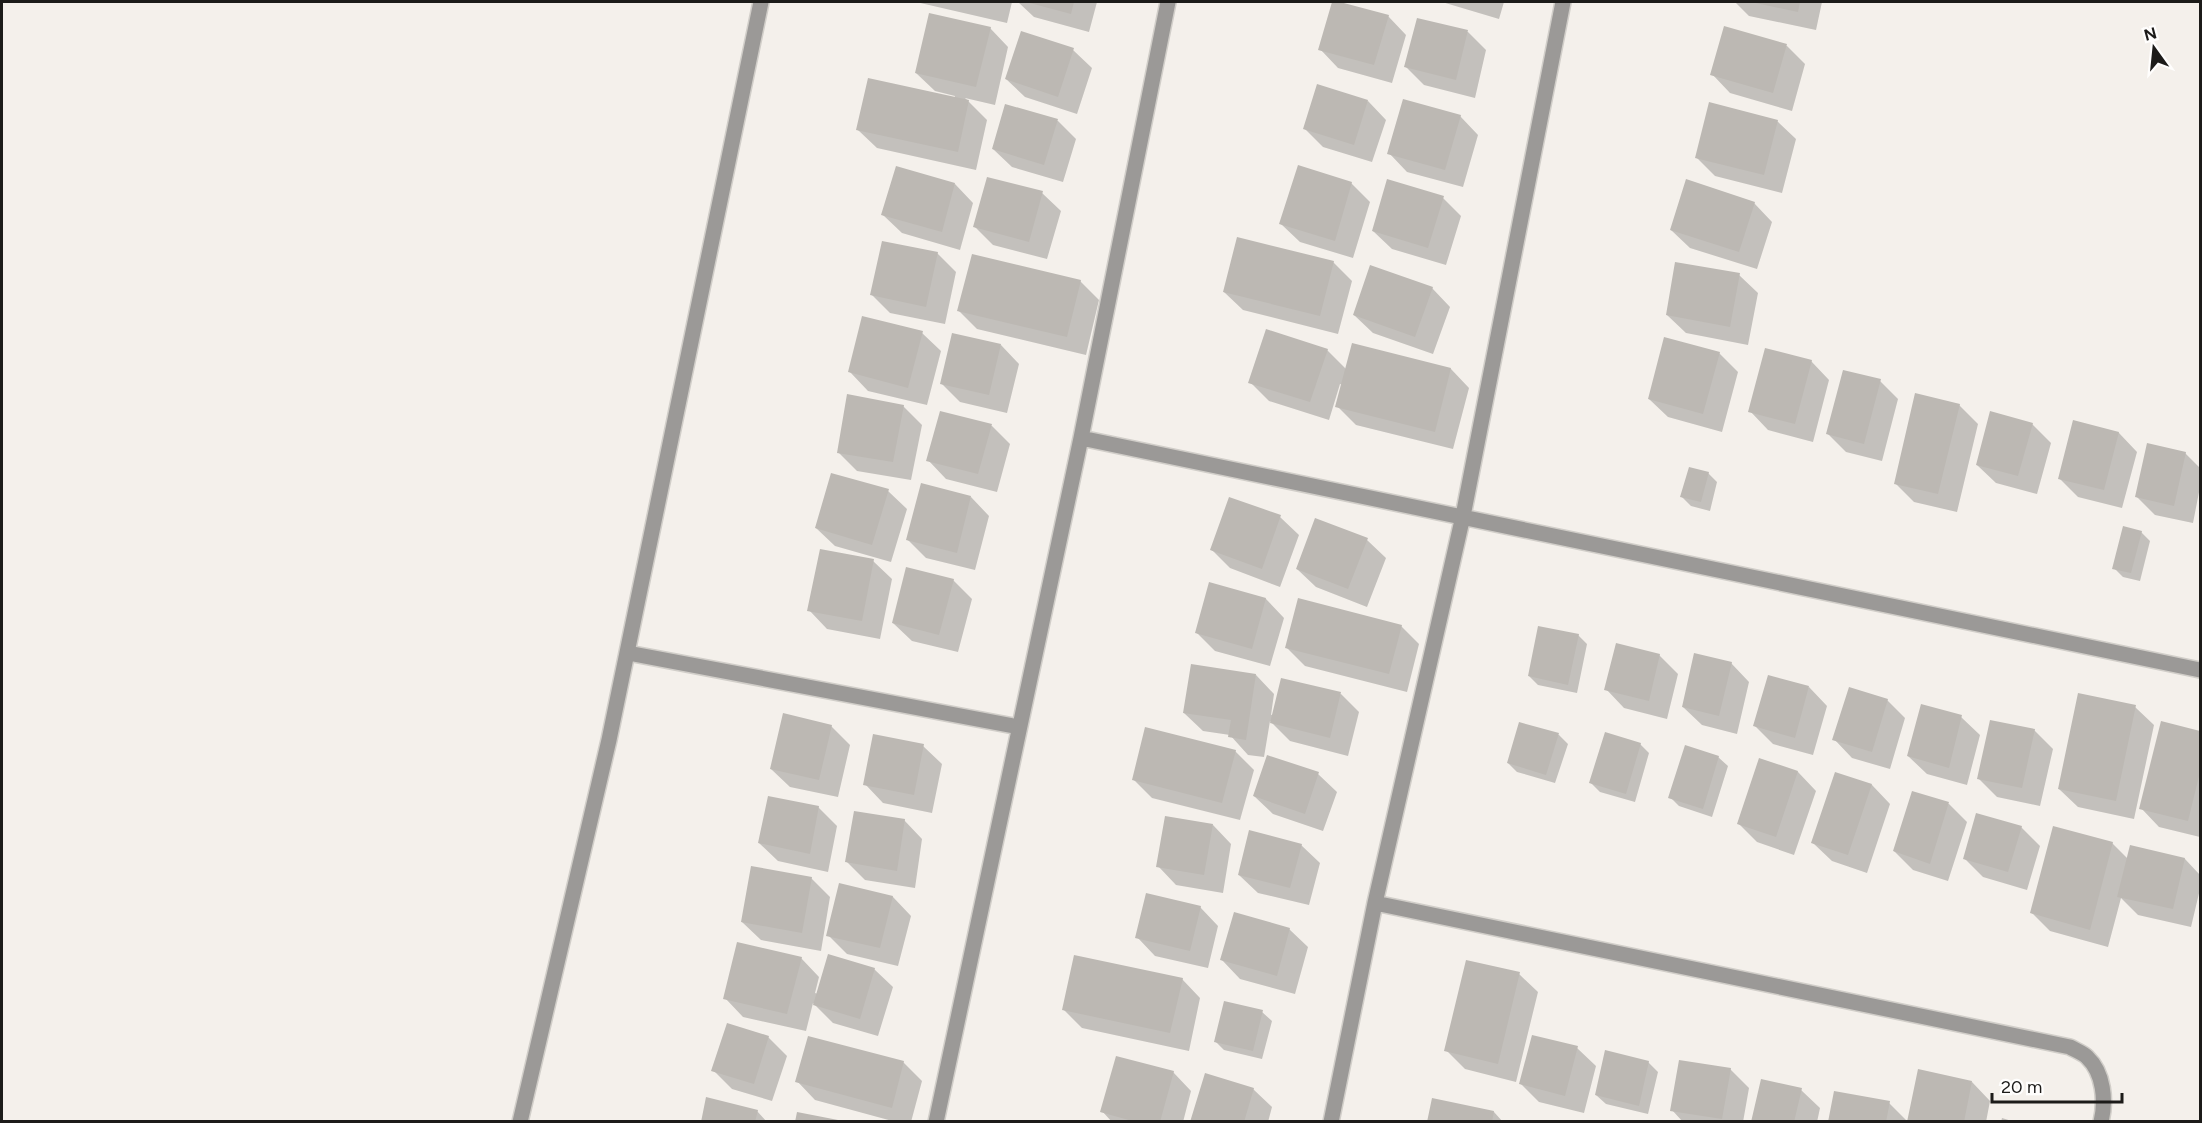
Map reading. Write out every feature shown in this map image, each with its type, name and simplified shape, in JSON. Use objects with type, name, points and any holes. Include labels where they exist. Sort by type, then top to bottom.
[{"type":"street","points":[[520,1122],[628,653],[761,2]]},
{"type":"street","points":[[936,1122],[1081,438],[1168,2]]},
{"type":"street","points":[[1331,1122],[1375,903],[1463,516],[1563,2]]},
{"type":"street","points":[[1081,438],[2200,666]]},
{"type":"street","points":[[628,653],[1019,727]]},
{"type":"street","points":[[1375,903],[2070,1047],[2087,1057],[2097,1071],[2103,1092],[2104,1108],[2101,1122]]},
{"type":"building","points":[[1026,2],[1074,2],[1071,14]]},
{"type":"building","points":[[1332,2],[1389,15],[1374,65],[1318,50]]},
{"type":"building","points":[[1751,2],[1800,2],[1798,12]]},
{"type":"building","points":[[929,13],[991,27],[976,87],[915,73]]},
{"type":"building","points":[[1417,18],[1468,30],[1456,80],[1404,67]]},
{"type":"building","points":[[1724,26],[1787,44],[1773,93],[1710,75]]},
{"type":"building","points":[[1021,31],[1074,48],[1058,97],[1005,79]]},
{"type":"building","points":[[868,78],[969,100],[958,152],[856,130]]},
{"type":"building","points":[[1317,84],[1368,100],[1354,145],[1303,129]]},
{"type":"building","points":[[1403,99],[1461,115],[1445,170],[1387,154]]},
{"type":"building","points":[[1709,102],[1778,120],[1764,175],[1695,158]]},
{"type":"building","points":[[1005,104],[1058,119],[1044,165],[992,149]]},
{"type":"building","points":[[1298,165],[1352,182],[1335,241],[1279,224]]},
{"type":"building","points":[[896,166],[955,183],[942,232],[881,215]]},
{"type":"building","points":[[987,177],[1043,191],[1029,242],[973,227]]},
{"type":"building","points":[[1387,179],[1444,196],[1428,248],[1372,231]]},
{"type":"building","points":[[1686,179],[1755,202],[1739,252],[1670,230]]},
{"type":"building","points":[[1237,237],[1334,261],[1320,316],[1223,292]]},
{"type":"building","points":[[882,241],[938,252],[926,307],[870,295]]},
{"type":"building","points":[[972,254],[1081,280],[1067,337],[957,311]]},
{"type":"building","points":[[1675,262],[1740,273],[1730,327],[1666,315]]},
{"type":"building","points":[[1370,265],[1433,287],[1415,337],[1353,315]]},
{"type":"building","points":[[862,316],[923,331],[908,388],[848,372]]},
{"type":"building","points":[[1266,329],[1328,349],[1310,402],[1248,383]]},
{"type":"building","points":[[952,333],[1001,344],[989,395],[940,384]]},
{"type":"building","points":[[1664,337],[1720,352],[1703,414],[1648,399]]},
{"type":"building","points":[[1352,343],[1451,368],[1435,432],[1335,407]]},
{"type":"building","points":[[1765,348],[1812,360],[1795,424],[1748,412]]},
{"type":"building","points":[[1843,370],[1881,379],[1864,444],[1826,434]]},
{"type":"building","points":[[1915,393],[1960,404],[1938,494],[1894,484]]},
{"type":"building","points":[[847,394],[904,405],[893,462],[837,453]]},
{"type":"building","points":[[940,411],[992,424],[978,474],[926,461]]},
{"type":"building","points":[[1990,411],[2033,423],[2018,476],[1976,465]]},
{"type":"building","points":[[2073,420],[2119,432],[2104,490],[2058,479]]},
{"type":"building","points":[[2147,443],[2186,452],[2174,506],[2135,497]]},
{"type":"building","points":[[1689,467],[1709,472],[1701,502],[1680,497]]},
{"type":"building","points":[[831,473],[889,489],[872,545],[815,528]]},
{"type":"building","points":[[921,483],[971,496],[957,553],[906,540]]},
{"type":"building","points":[[1229,497],[1281,515],[1262,569],[1210,550]]},
{"type":"building","points":[[1315,518],[1368,538],[1348,589],[1296,569]]},
{"type":"building","points":[[2123,526],[2142,531],[2131,573],[2112,569]]},
{"type":"building","points":[[820,549],[874,559],[862,621],[807,611]]},
{"type":"building","points":[[906,567],[954,579],[939,635],[892,623]]},
{"type":"building","points":[[1209,582],[1266,598],[1252,649],[1195,633]]},
{"type":"building","points":[[1298,598],[1402,625],[1389,674],[1285,648]]},
{"type":"building","points":[[1538,626],[1579,634],[1568,685],[1528,676]]},
{"type":"building","points":[[1616,643],[1660,654],[1649,701],[1604,690]]},
{"type":"building","points":[[1694,653],[1732,662],[1719,716],[1682,707]]},
{"type":"building","points":[[1191,664],[1256,674],[1246,740],[1228,737],[1231,720],[1183,713]]},
{"type":"building","points":[[1768,675],[1809,686],[1795,738],[1753,726]]},
{"type":"building","points":[[1281,678],[1341,692],[1330,738],[1270,723]]},
{"type":"building","points":[[1849,687],[1888,699],[1872,752],[1832,740]]},
{"type":"building","points":[[2078,693],[2136,705],[2116,801],[2058,789]]},
{"type":"building","points":[[1921,704],[1962,715],[1949,768],[1907,756]]},
{"type":"building","points":[[783,713],[832,725],[819,780],[770,769]]},
{"type":"building","points":[[1990,720],[2035,729],[2022,788],[1977,779]]},
{"type":"building","points":[[2161,721],[2200,731],[2200,772],[2188,821],[2139,809]]},
{"type":"building","points":[[1519,722],[1559,733],[1546,775],[1507,763]]},
{"type":"building","points":[[1145,727],[1236,750],[1222,803],[1132,780]]},
{"type":"building","points":[[1605,732],[1641,743],[1626,794],[1589,783]]},
{"type":"building","points":[[873,734],[924,744],[914,795],[863,785]]},
{"type":"building","points":[[1685,745],[1719,756],[1703,809],[1668,798]]},
{"type":"building","points":[[1267,755],[1319,772],[1305,814],[1253,796]]},
{"type":"building","points":[[1759,758],[1798,771],[1776,837],[1737,824]]},
{"type":"building","points":[[1835,772],[1872,784],[1848,855],[1811,843]]},
{"type":"building","points":[[1912,791],[1949,802],[1930,864],[1893,851]]},
{"type":"building","points":[[768,796],[819,806],[810,854],[758,843]]},
{"type":"building","points":[[854,811],[905,819],[897,871],[845,862]]},
{"type":"building","points":[[1976,813],[2022,826],[2008,872],[1963,859]]},
{"type":"building","points":[[1165,816],[1213,824],[1204,875],[1156,867]]},
{"type":"building","points":[[2053,826],[2113,842],[2090,930],[2030,913]]},
{"type":"building","points":[[1249,830],[1302,844],[1290,888],[1238,875]]},
{"type":"building","points":[[2130,845],[2185,858],[2173,909],[2117,897]]},
{"type":"building","points":[[751,866],[812,877],[802,933],[741,922]]},
{"type":"building","points":[[839,883],[893,896],[880,948],[826,936]]},
{"type":"building","points":[[1146,893],[1201,906],[1190,951],[1135,938]]},
{"type":"building","points":[[1234,912],[1290,928],[1277,976],[1220,960]]},
{"type":"building","points":[[737,942],[802,957],[787,1014],[723,999]]},
{"type":"building","points":[[828,954],[875,968],[860,1019],[813,1005]]},
{"type":"building","points":[[1074,955],[1183,978],[1170,1033],[1062,1010]]},
{"type":"building","points":[[1466,960],[1520,972],[1498,1064],[1444,1051]]},
{"type":"building","points":[[1224,1001],[1263,1010],[1253,1051],[1214,1042]]},
{"type":"building","points":[[727,1023],[769,1036],[754,1084],[711,1071]]},
{"type":"building","points":[[1532,1035],[1578,1046],[1565,1096],[1519,1084]]},
{"type":"building","points":[[808,1036],[904,1061],[892,1108],[795,1082]]},
{"type":"building","points":[[1605,1050],[1649,1061],[1639,1106],[1595,1095]]},
{"type":"building","points":[[1116,1056],[1174,1071],[1160,1122],[1136,1122],[1100,1112]]},
{"type":"building","points":[[1679,1060],[1731,1068],[1722,1119],[1670,1111]]},
{"type":"building","points":[[1918,1069],[1972,1081],[1964,1122],[1907,1122]]},
{"type":"building","points":[[1205,1073],[1254,1088],[1244,1122],[1190,1122]]},
{"type":"building","points":[[1761,1079],[1802,1088],[1794,1122],[1751,1122]]},
{"type":"building","points":[[1834,1091],[1890,1101],[1886,1122],[1828,1122]]},
{"type":"building","points":[[706,1097],[758,1110],[755,1122],[701,1122]]},
{"type":"building","points":[[1432,1098],[1494,1111],[1492,1122],[1427,1122]]},
{"type":"building","points":[[797,1112],[838,1120],[838,1122],[795,1122]]}]
